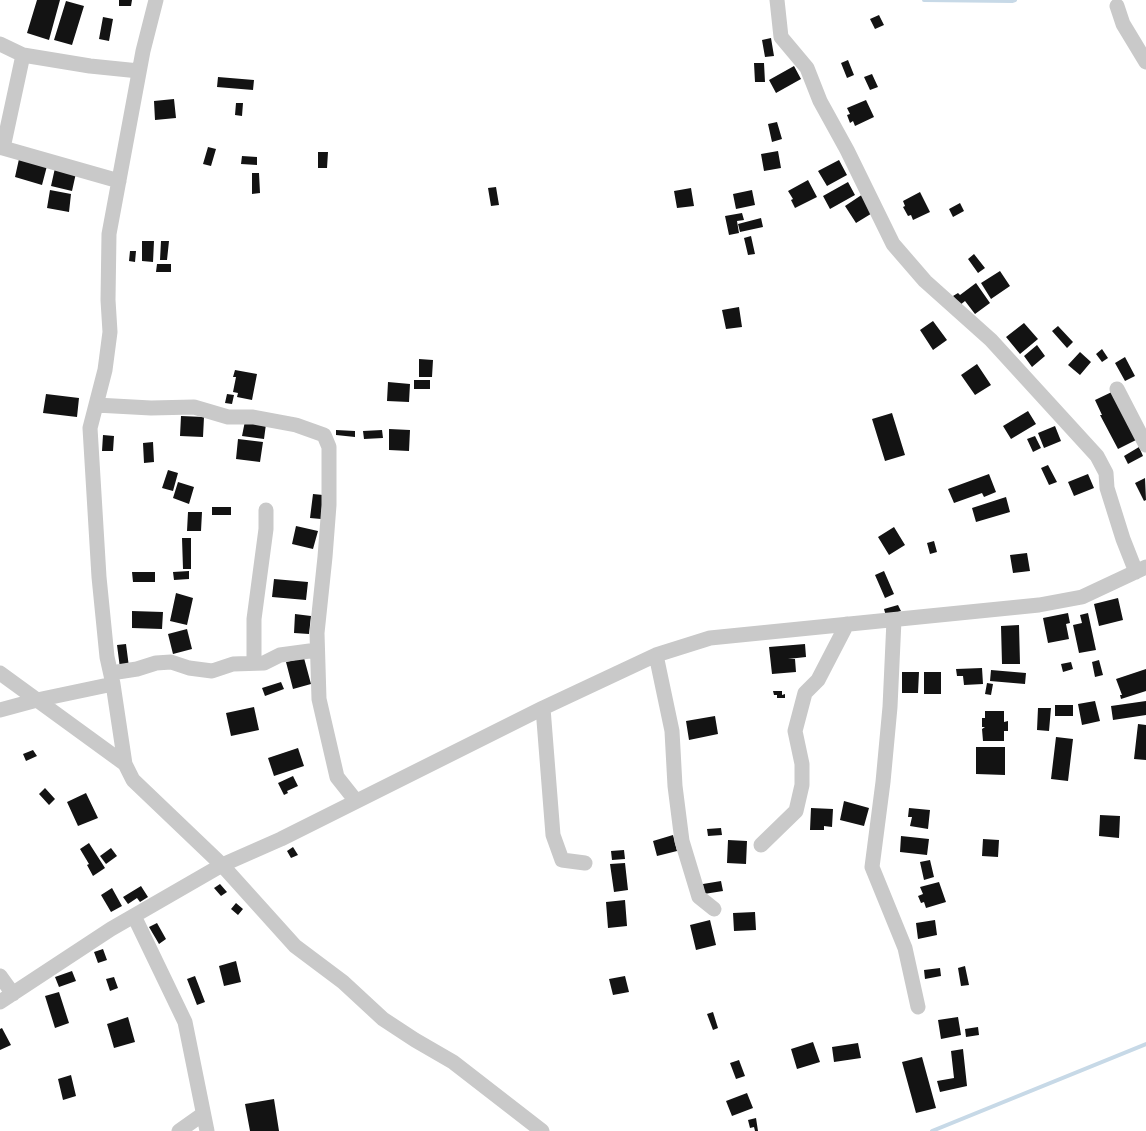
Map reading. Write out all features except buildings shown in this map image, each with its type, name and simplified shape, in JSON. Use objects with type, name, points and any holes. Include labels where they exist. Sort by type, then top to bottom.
[{"type":"street","points":[[156,0],[139,71],[109,234],[108,300],[110,332],[105,370],[90,428],[99,577],[107,657],[126,764],[137,785],[222,865],[295,946],[343,982],[383,1019],[453,1062],[542,1131]]},
{"type":"street","points":[[0,976],[6,998],[111,929],[222,865],[282,839],[543,708],[656,655],[710,638],[1039,605],[1082,597],[1141,569],[1123,538],[1107,488],[1106,473],[1097,456],[991,340],[924,281],[893,244],[847,150],[820,101],[807,68],[781,37],[776,0]]},
{"type":"street","points":[[1117,6],[1123,24],[1146,62]]},
{"type":"street","points":[[0,44],[23,55],[139,71]]},
{"type":"street","points":[[23,55],[1,148],[119,181]]},
{"type":"street","points":[[1117,388],[1146,445]]},
{"type":"street","points":[[96,405],[151,408],[194,407],[228,417],[252,417],[296,425],[324,435],[329,447],[329,505],[317,633],[319,699],[337,777],[356,801]]},
{"type":"street","points":[[254,663],[254,619],[266,529],[266,510]]},
{"type":"street","points":[[894,620],[890,707],[872,867],[905,948],[918,1007]]},
{"type":"street","points":[[762,845],[796,811],[802,785],[802,764],[795,731],[805,693],[818,680],[847,624]]},
{"type":"street","points":[[0,710],[163,662],[171,662],[189,668],[212,670],[233,664],[264,663],[280,655],[317,650]]},
{"type":"street","points":[[656,655],[672,732],[675,786],[682,841],[699,897],[714,910]]},
{"type":"street","points":[[0,673],[126,764]]},
{"type":"street","points":[[543,708],[553,835],[562,860],[585,863]]},
{"type":"street","points":[[134,916],[185,1022],[207,1131]]},
{"type":"street","points":[[179,1131],[203,1114]]},
{"type":"waterway","points":[[924,0],[1015,0]]},
{"type":"waterway","points":[[932,1131],[1146,1044]]}]
